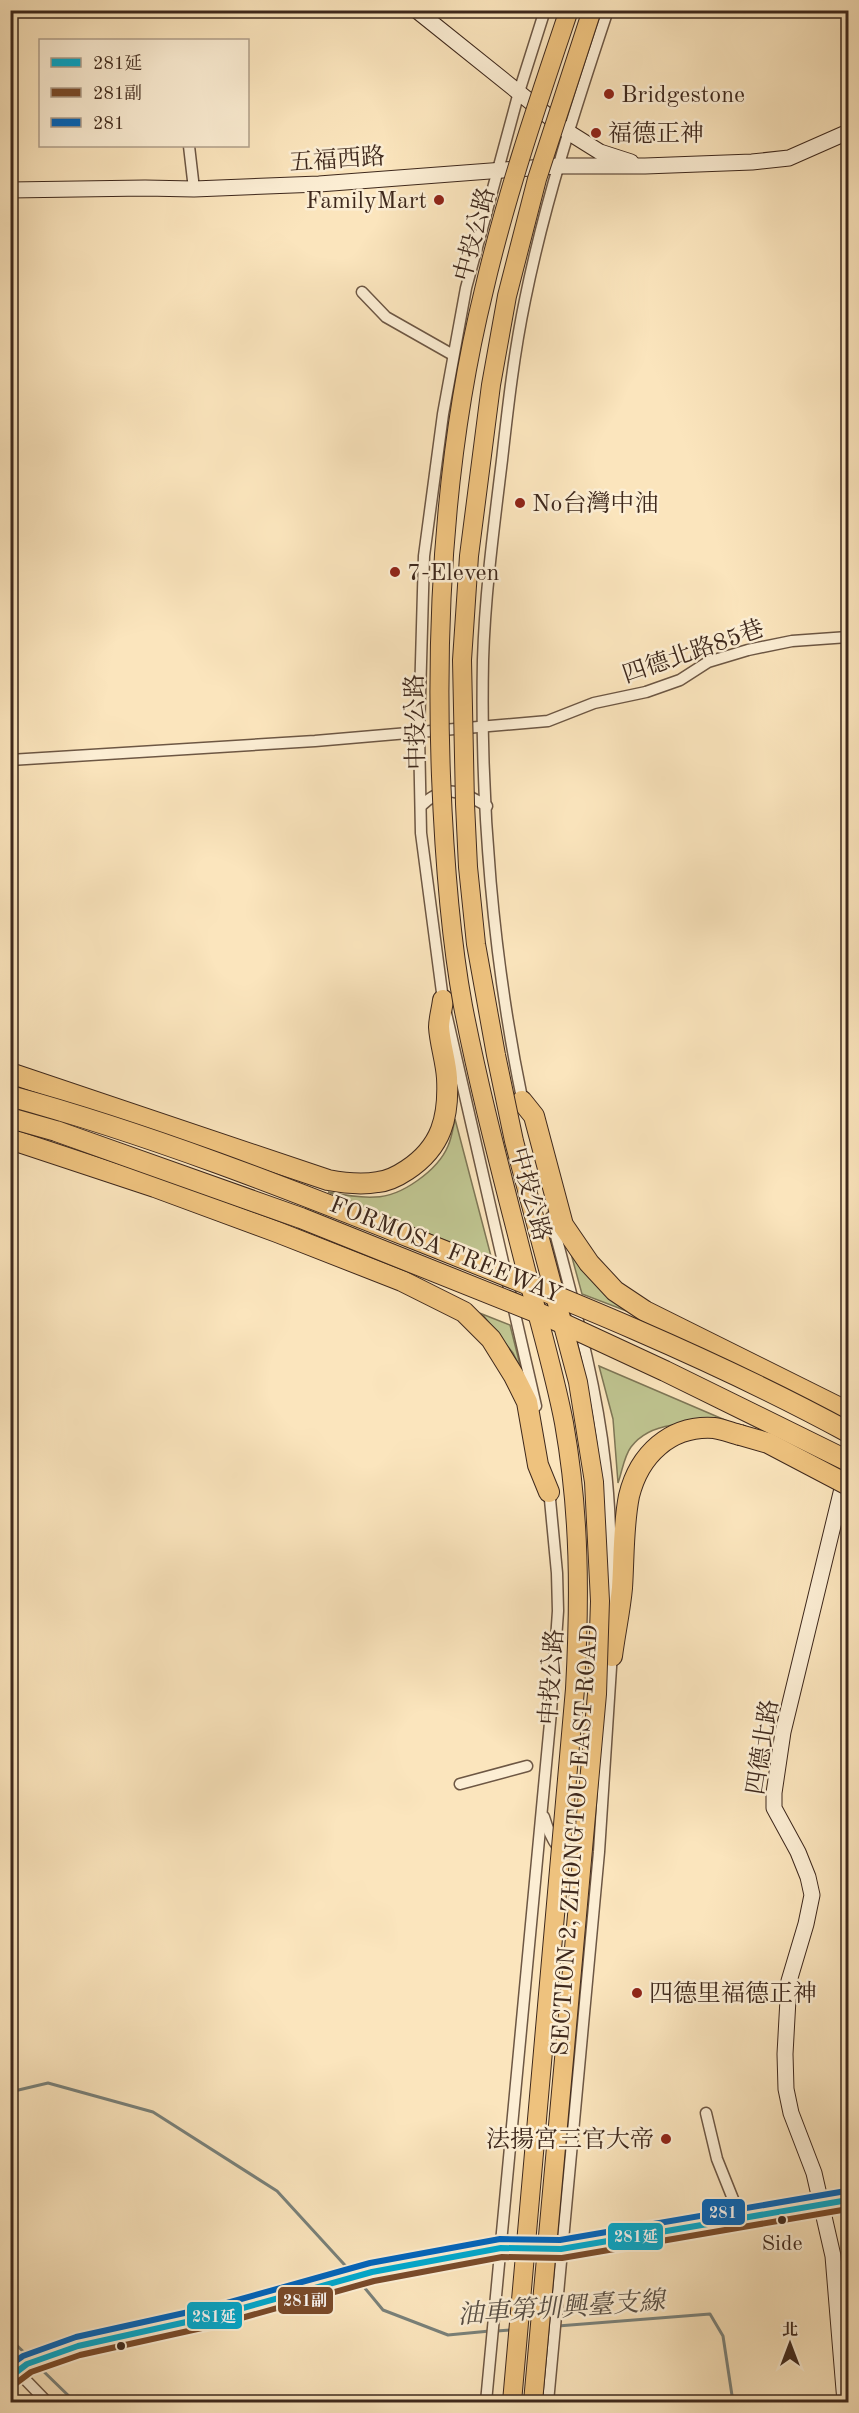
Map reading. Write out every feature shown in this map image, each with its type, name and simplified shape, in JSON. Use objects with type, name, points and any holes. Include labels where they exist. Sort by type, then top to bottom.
[{"type":"highway","points":[[10,1073],[327,1180],[357,1184],[388,1180],[418,1163],[439,1137],[445,1116],[447,1077],[439,1027],[443,1000]]},
{"type":"highway","name":"FORMOSA FREEWAY","points":[[10,1096],[64,1111],[288,1190],[538,1288],[675,1347],[841,1438]]},
{"type":"highway","points":[[522,1101],[534,1116],[563,1225],[589,1263],[615,1290],[645,1311],[849,1412]]},
{"type":"highway","name":"FORMOSA FREEWAY","points":[[10,1118],[56,1131],[290,1214],[542,1315],[665,1371],[849,1463]]},
{"type":"highway","points":[[10,1139],[166,1191],[402,1281],[464,1312],[491,1339],[514,1376],[526,1402],[538,1465],[549,1492]]},
{"type":"highway","points":[[612,1656],[622,1591],[626,1515],[634,1481],[658,1445],[685,1430],[716,1428],[768,1443],[846,1491]]},
{"type":"main road","name":"中投公路","points":[[512,2403],[575,1689],[580,1569],[571,1469],[562,1416],[492,1136],[462,1001],[444,857],[438,713],[439,616],[442,558],[456,442],[465,380],[483,290],[514,180],[569,10]]},
{"type":"main road","name":"中投公路","points":[[533,2403],[597,1694],[600,1601],[594,1482],[578,1382],[514,1141],[495,1055],[476,944],[465,815],[462,660],[471,544],[491,385],[507,296],[537,180],[592,10]]},
{"type":"street","points":[[416,10],[568,132],[600,152],[645,166]]},
{"type":"street","points":[[486,2403],[543,1811],[558,1611],[557,1573],[549,1492],[533,1389],[443,1000],[421,833],[419,733],[424,556],[435,465],[453,355],[466,288],[497,170],[545,10]]},
{"type":"street","name":"SECTION 2, ZHONGTOU EAST ROAD","points":[[548,2403],[599,1852],[612,1656],[610,1520],[595,1395],[522,1101],[503,988],[491,887],[483,726],[483,658],[491,553],[511,384],[525,299],[557,166],[608,10]]},
{"type":"street","name":"五福西路","points":[[10,190],[194,189],[319,184],[557,166],[645,166],[752,162],[789,158],[849,132]]},
{"type":"street","points":[[189,147],[194,189]]},
{"type":"street","points":[[362,292],[386,317],[453,355]]},
{"type":"street","name":"四德北路85巷","points":[[10,760],[419,733],[548,721],[594,703],[646,692],[680,680],[708,662],[748,650],[792,641],[849,637]]},
{"type":"street","points":[[421,806],[438,793],[451,791],[467,795],[487,806]]},
{"type":"street","points":[[841,1438],[849,1450]]},
{"type":"street","name":"四德北路","points":[[845,2403],[833,2256],[814,2173],[791,2114],[786,2089],[785,2054],[789,1981],[812,1895],[798,1852],[774,1808],[774,1793],[783,1731],[846,1491],[849,1463]]},
{"type":"street","points":[[460,1784],[527,1766]]},
{"type":"street","points":[[543,1811],[550,1837],[564,1855],[581,1860],[592,1858],[599,1852]]},
{"type":"street","points":[[706,2113],[717,2159],[741,2219]]},
{"type":"street","points":[[47,2403],[18,2371],[78,2346],[218,2315],[372,2272],[501,2248],[561,2249],[822,2206],[849,2199]]},
{"type":"green space","points":[[455,1119],[492,1260],[328,1192],[357,1197],[375,1197],[385,1196],[407,1187],[427,1173],[443,1155],[448,1146]]},
{"type":"green space","points":[[570,1250],[637,1315],[582,1294]]},
{"type":"green space","points":[[482,1314],[510,1325],[521,1369],[513,1353]]},
{"type":"green space","points":[[599,1366],[739,1426],[681,1424],[653,1430],[631,1447],[618,1483],[613,1419]]},
{"type":"waterway","name":"油車第圳興臺支線","points":[[10,2092],[48,2083],[153,2112],[277,2191],[353,2274]]},
{"type":"waterway","name":"油車第圳興臺支線","points":[[359,2281],[383,2310],[448,2335],[490,2331]]},
{"type":"waterway","name":"油車第圳興臺支線","points":[[545,2327],[710,2314],[723,2336],[733,2402]]},
{"type":"waterway","name":"油車第圳興臺支線","points":[[497,2331],[511,2330]]},
{"type":"waterway","points":[[10,2339],[29,2357]]},
{"type":"waterway","points":[[38,2366],[75,2402]]},
{"type":"transit line","name":"281","points":[[10,2365],[23,2356],[76,2337],[216,2306],[370,2263],[500,2239],[560,2240],[846,2191]]},
{"type":"transit line","name":"281延","points":[[10,2377],[27,2364],[78,2346],[218,2315],[372,2272],[501,2248],[561,2249],[848,2200]]},
{"type":"transit line","name":"281副","points":[[15,2384],[31,2372],[80,2355],[220,2324],[374,2281],[502,2257],[562,2258],[848,2209]]},
{"type":"place","name":"Bridgestone","points":[[609,94]]},
{"type":"place","name":"福德正神","points":[[596,133]]},
{"type":"place","name":"FamilyMart","points":[[439,200]]},
{"type":"place","name":"No台灣中油","points":[[520,503]]},
{"type":"place","name":"7-Eleven","points":[[395,572]]},
{"type":"place","name":"四德里福德正神","points":[[637,1993]]},
{"type":"place","name":"法揚宮三官大帝","points":[[666,2139]]},
{"type":"place","name":"Side","points":[[782,2220]]}]
